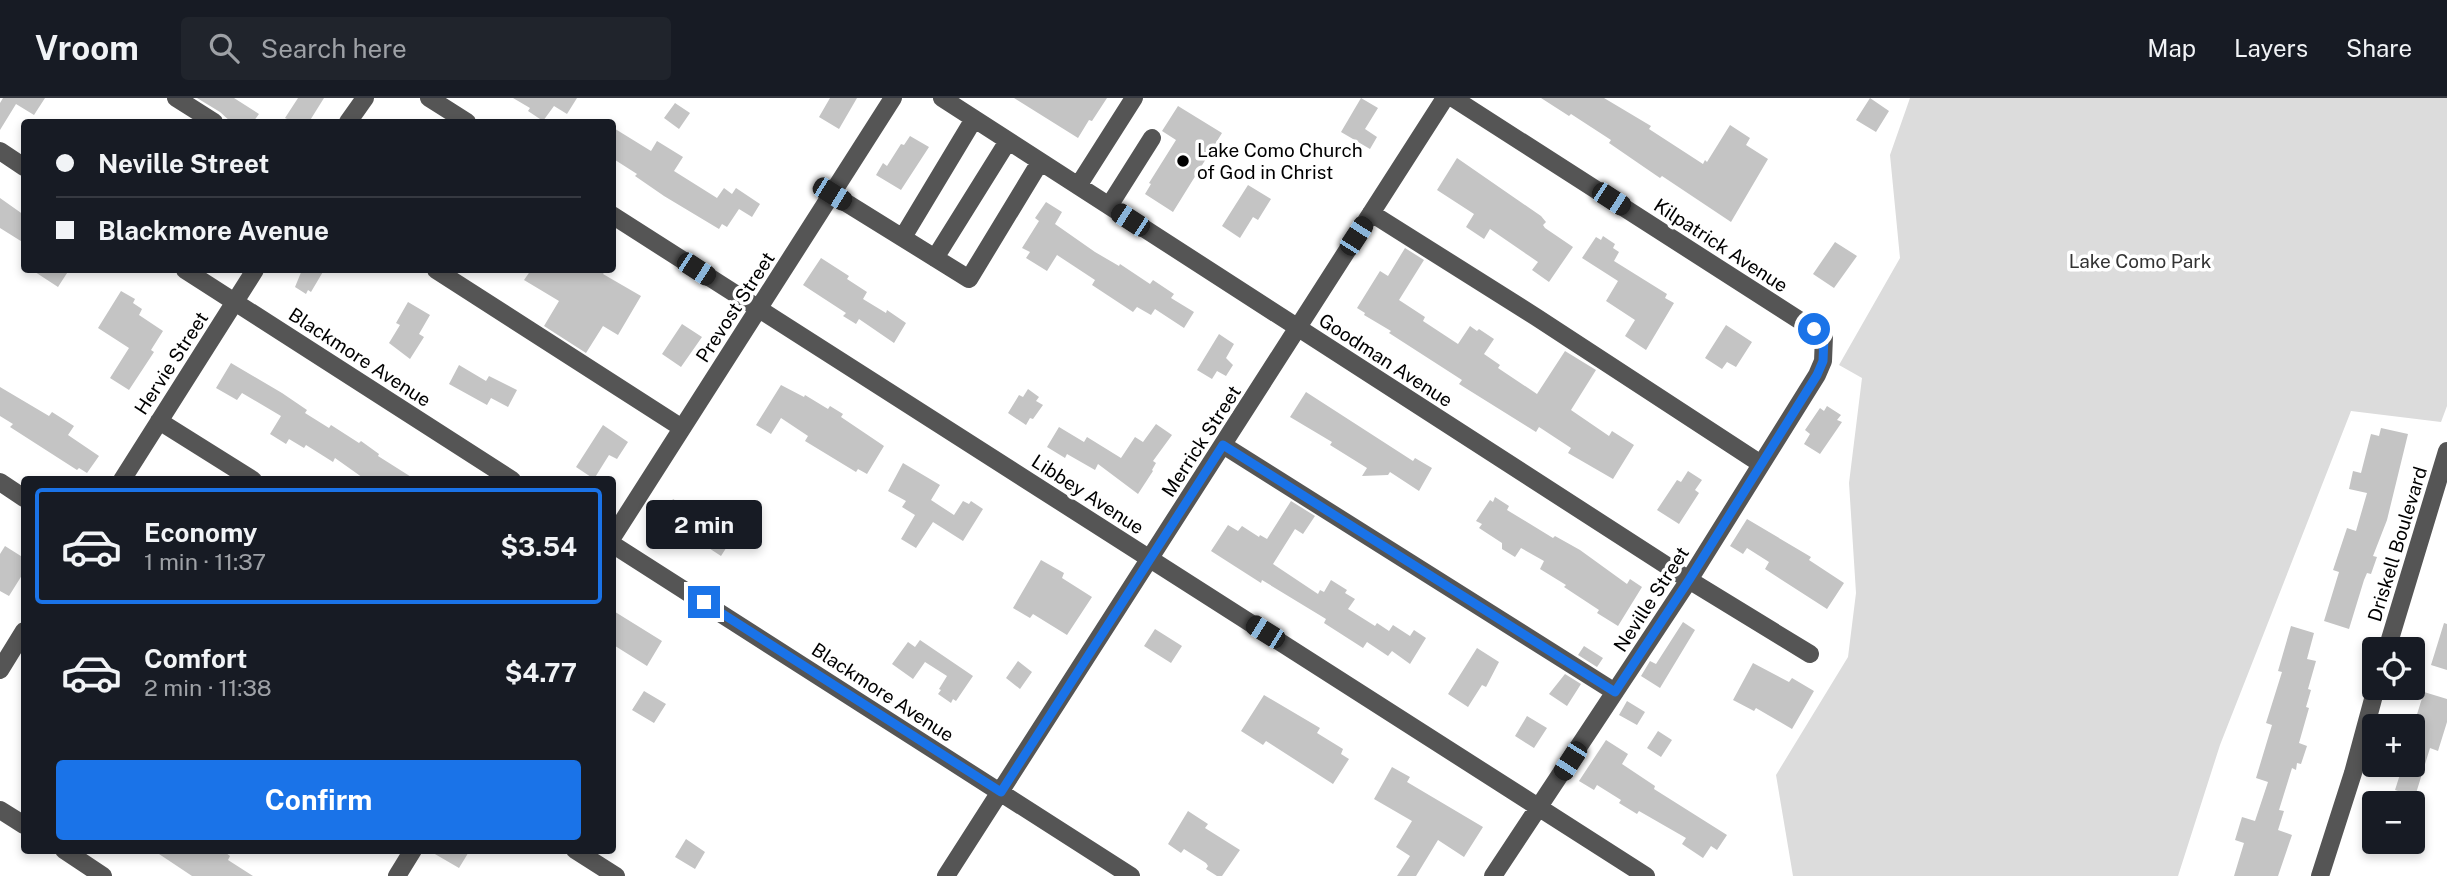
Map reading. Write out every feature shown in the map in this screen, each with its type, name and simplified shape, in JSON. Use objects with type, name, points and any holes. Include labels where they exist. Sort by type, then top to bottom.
[{"type":"street","points":[[176,98],[209,119]]},
{"type":"street","points":[[350,119],[365,98]]},
{"type":"street","points":[[429,98],[462,119]]},
{"type":"street","name":"Prevost Street","points":[[616,532],[892,98]]},
{"type":"street","points":[[1078,186],[1134,98]]},
{"type":"street","name":"Merrick Street","points":[[946,876],[1445,98]]},
{"type":"street","name":"Kilpatrick Avenue","points":[[1453,98],[1824,336]]},
{"type":"street","name":"Goodman Avenue","points":[[948,100],[1689,580],[1811,653]]},
{"type":"street","points":[[903,237],[974,119]]},
{"type":"street","points":[[1109,206],[1152,138]]},
{"type":"street","points":[[935,258],[1008,141]]},
{"type":"street","points":[[0,151],[21,165]]},
{"type":"street","points":[[832,194],[969,279],[1040,162]]},
{"type":"street","points":[[1371,213],[1761,464]]},
{"type":"street","name":"Libbey Avenue","points":[[616,218],[1646,876]]},
{"type":"street","name":"Blackmore Avenue","points":[[190,273],[506,476]]},
{"type":"street","name":"Hervie Street","points":[[125,476],[253,273]]},
{"type":"street","points":[[441,273],[682,428]]},
{"type":"street","name":"Neville Street","points":[[1493,876],[1689,580],[1817,375],[1823,361],[1824,336]]},
{"type":"street","points":[[159,421],[247,476]]},
{"type":"street","points":[[1223,445],[1615,692]]},
{"type":"street","name":"Driskell Boulevard","points":[[2391,637],[2447,451]]},
{"type":"street","points":[[0,482],[21,496]]},
{"type":"street","name":"Blackmore Avenue","points":[[616,547],[1131,876]]},
{"type":"street","points":[[0,670],[21,636]]},
{"type":"street","points":[[2320,876],[2373,700]]},
{"type":"street","points":[[0,810],[21,823]]},
{"type":"street","points":[[70,854],[103,876]]},
{"type":"street","points":[[397,876],[411,854]]},
{"type":"street","points":[[581,854],[616,876]]},
{"type":"green space","name":"Lake Como Park","points":[[1910,98],[2447,98],[2447,406],[2441,422],[2351,411],[2220,745],[2178,876],[1793,876],[1776,775],[1848,657],[1856,593],[1849,483],[1862,378],[1839,365],[1900,258],[1890,155]]},
{"type":"building","points":[[3,98],[45,98],[34,115],[16,104],[0,130],[0,103]]},
{"type":"building","points":[[197,98],[234,98],[259,114],[255,119],[228,119]]},
{"type":"building","points":[[298,98],[324,98],[311,119],[285,118]]},
{"type":"building","points":[[513,98],[577,98],[567,114],[554,106],[544,119],[528,111],[530,108]]},
{"type":"building","points":[[830,98],[857,98],[839,129],[819,117]]},
{"type":"building","points":[[1014,98],[1107,98],[1078,138]]},
{"type":"building","points":[[1361,98],[1378,108],[1365,129],[1377,137],[1370,149],[1341,132]]},
{"type":"building","points":[[1541,98],[1604,98],[1651,126],[1649,129],[1703,164],[1705,160],[1707,162],[1730,125],[1750,138],[1746,145],[1768,159],[1731,222],[1662,176],[1660,178],[1609,143],[1611,140]]},
{"type":"building","points":[[1870,98],[1889,111],[1876,132],[1856,120]]},
{"type":"building","points":[[675,103],[690,113],[679,129],[664,118]]},
{"type":"building","name":"Lake Como Church of God in Christ","points":[[1178,106],[1222,133],[1173,212],[1145,194],[1176,140],[1162,131]]},
{"type":"building","points":[[616,129],[651,151],[657,141],[683,157],[674,171],[717,198],[724,188],[732,194],[736,188],[760,204],[752,217],[739,209],[727,227],[722,224],[719,229],[664,196],[635,176],[637,174],[616,161]]},
{"type":"building","points":[[910,136],[929,147],[901,190],[876,175],[883,163],[887,166],[901,144],[904,145]]},
{"type":"building","points":[[1457,158],[1541,216],[1546,222],[1543,225],[1545,228],[1573,247],[1549,282],[1532,270],[1538,262],[1490,229],[1484,239],[1466,227],[1474,214],[1437,190]]},
{"type":"building","points":[[1248,185],[1271,199],[1258,220],[1253,217],[1240,238],[1222,226]]},
{"type":"building","points":[[0,198],[21,213],[21,241],[0,228]]},
{"type":"building","points":[[1046,202],[1062,212],[1055,224],[1095,252],[1119,266],[1120,264],[1150,284],[1153,280],[1174,294],[1171,298],[1194,312],[1184,328],[1155,309],[1151,315],[1137,307],[1133,312],[1092,285],[1095,280],[1057,255],[1047,271],[1026,258],[1030,252],[1022,248],[1039,221],[1035,218]]},
{"type":"building","points":[[1603,236],[1615,244],[1613,248],[1619,252],[1614,261],[1667,294],[1665,298],[1674,303],[1646,350],[1625,336],[1635,320],[1606,301],[1618,281],[1582,258],[1596,237],[1601,240]]},
{"type":"building","points":[[1835,242],[1857,256],[1834,288],[1813,274]]},
{"type":"building","points":[[1405,248],[1424,260],[1399,300],[1425,317],[1423,321],[1458,344],[1470,326],[1477,331],[1479,329],[1494,339],[1484,354],[1500,365],[1498,368],[1537,394],[1565,351],[1596,370],[1571,410],[1609,436],[1612,431],[1634,445],[1613,479],[1568,453],[1571,448],[1539,427],[1536,432],[1459,384],[1462,380],[1389,333],[1391,331],[1357,308],[1380,271],[1388,276]]},
{"type":"building","points":[[821,258],[849,276],[847,279],[867,292],[863,299],[906,323],[894,343],[859,319],[856,324],[843,316],[846,313],[803,285]]},
{"type":"building","points":[[37,273],[67,273],[58,287]]},
{"type":"building","points":[[301,273],[322,273],[311,292],[308,290],[306,294],[295,287]]},
{"type":"building","points":[[529,273],[604,273],[641,296],[618,335],[603,326],[586,353],[544,326],[559,301],[524,280]]},
{"type":"building","points":[[121,291],[135,299],[133,303],[142,309],[139,315],[163,331],[151,350],[154,352],[129,390],[110,378],[129,348],[98,328]]},
{"type":"building","points":[[408,302],[430,315],[419,334],[424,337],[410,359],[389,343],[400,325],[396,323]]},
{"type":"building","points":[[682,324],[702,337],[681,367],[662,354]]},
{"type":"building","points":[[1726,325],[1752,342],[1736,367],[1727,362],[1722,369],[1705,358]]},
{"type":"building","points":[[1219,334],[1234,344],[1226,358],[1233,365],[1226,376],[1217,371],[1212,379],[1197,370]]},
{"type":"building","points":[[231,363],[282,393],[307,410],[305,413],[329,428],[331,425],[359,443],[361,441],[379,454],[378,456],[410,476],[360,476],[335,458],[333,462],[306,445],[304,448],[289,439],[286,444],[270,434],[281,416],[242,393],[237,400],[216,388]]},
{"type":"building","points":[[459,365],[486,381],[489,376],[517,390],[508,407],[491,398],[487,405],[449,384]]},
{"type":"building","points":[[781,385],[828,409],[830,406],[843,414],[841,417],[884,446],[867,474],[858,469],[856,472],[805,441],[808,436],[781,418],[771,434],[756,425]]},
{"type":"building","points":[[0,387],[49,416],[52,412],[74,426],[68,435],[99,456],[87,473],[79,468],[77,470],[10,427],[13,424],[0,416]]},
{"type":"building","points":[[1028,389],[1039,397],[1036,401],[1043,405],[1026,425],[1008,413],[1019,395],[1023,397]]},
{"type":"building","points":[[1306,392],[1413,461],[1415,458],[1432,468],[1419,491],[1390,472],[1388,475],[1362,476],[1367,468],[1330,445],[1332,442],[1290,417]]},
{"type":"building","points":[[1827,406],[1841,415],[1837,420],[1842,422],[1820,454],[1804,444],[1810,434],[1805,430],[1820,408],[1824,411]]},
{"type":"building","points":[[1156,424],[1172,435],[1153,461],[1156,463],[1153,471],[1138,494],[1098,464],[1095,470],[1067,454],[1065,458],[1047,447],[1059,427],[1084,442],[1087,437],[1121,458],[1135,437],[1143,442]]},
{"type":"building","points":[[603,425],[628,442],[617,459],[609,455],[596,476],[590,476],[576,467]]},
{"type":"building","points":[[2381,428],[2408,434],[2387,520],[2373,556],[2377,557],[2371,574],[2367,573],[2364,580],[2349,629],[2324,621],[2339,572],[2333,570],[2347,528],[2356,531],[2367,493],[2349,489],[2353,471],[2361,473],[2371,434],[2379,436]]},
{"type":"building","points":[[903,463],[940,485],[931,500],[954,515],[963,501],[969,504],[971,501],[983,509],[963,541],[933,522],[916,548],[901,539],[915,515],[902,507],[906,501],[888,491]]},
{"type":"building","points":[[1688,471],[1702,480],[1695,490],[1699,493],[1679,524],[1657,510],[1677,480],[1681,482]]},
{"type":"building","points":[[1495,497],[1509,506],[1507,510],[1553,538],[1555,536],[1580,550],[1627,584],[1630,579],[1642,587],[1618,626],[1564,587],[1566,585],[1540,569],[1544,561],[1521,548],[1515,557],[1502,549],[1502,543],[1479,528],[1482,524],[1476,521]]},
{"type":"building","points":[[673,499],[715,524],[718,518],[737,531],[721,556],[686,533],[684,537],[666,526],[669,521],[663,517]]},
{"type":"building","points":[[1291,501],[1315,516],[1303,534],[1295,529],[1273,564],[1318,594],[1320,590],[1324,592],[1331,580],[1355,599],[1348,609],[1375,626],[1377,623],[1389,631],[1393,625],[1410,636],[1414,630],[1426,638],[1410,664],[1392,651],[1388,656],[1367,642],[1363,648],[1324,623],[1326,619],[1211,551],[1228,525],[1238,531],[1242,526],[1267,539]]},
{"type":"building","points":[[1747,519],[1811,557],[1809,560],[1844,583],[1827,609],[1765,569],[1769,562],[1747,548],[1743,554],[1730,546]]},
{"type":"building","points":[[5,546],[21,556],[21,577],[9,596],[0,591],[0,554]]},
{"type":"building","points":[[1041,560],[1064,573],[1062,578],[1092,597],[1067,635],[1033,614],[1030,618],[1013,608]]},
{"type":"building","points":[[616,612],[662,641],[647,666],[616,647]]},
{"type":"building","points":[[1683,622],[1695,630],[1660,688],[1641,676],[1650,661],[1656,664]]},
{"type":"building","points":[[2444,623],[2447,624],[2447,670],[2431,665]]},
{"type":"building","points":[[2291,626],[2314,633],[2307,659],[2316,661],[2308,689],[2311,690],[2306,707],[2309,708],[2299,743],[2307,746],[2301,764],[2297,763],[2296,770],[2292,768],[2279,810],[2284,811],[2278,830],[2292,835],[2278,876],[2234,876],[2244,843],[2235,840],[2242,817],[2255,821],[2268,782],[2256,778],[2272,725],[2266,723],[2282,672],[2278,671]]},
{"type":"building","points":[[1155,629],[1182,646],[1171,663],[1144,646]]},
{"type":"building","points":[[920,640],[973,676],[956,701],[953,699],[951,703],[938,694],[947,676],[925,662],[913,679],[892,664],[908,642],[915,647]]},
{"type":"building","points":[[1584,646],[1603,658],[1597,667],[1578,655]]},
{"type":"building","points":[[1477,648],[1499,662],[1486,687],[1482,685],[1468,707],[1448,694]]},
{"type":"building","points":[[1018,661],[1032,672],[1020,689],[1006,678]]},
{"type":"building","points":[[1753,663],[1789,682],[1792,678],[1814,691],[1792,729],[1756,708],[1754,711],[1733,700]]},
{"type":"building","points":[[1565,674],[1581,684],[1567,706],[1549,694]]},
{"type":"building","points":[[644,691],[666,704],[654,723],[632,710]]},
{"type":"building","points":[[2425,692],[2447,699],[2447,722],[2438,751],[2430,748],[2425,764],[2425,714],[2417,714],[2421,700],[2425,700]]},
{"type":"building","points":[[1264,695],[1320,728],[1317,733],[1343,749],[1341,754],[1349,759],[1333,784],[1266,741],[1263,745],[1241,731]]},
{"type":"building","points":[[1627,701],[1645,712],[1637,725],[1619,715]]},
{"type":"building","points":[[1527,716],[1547,728],[1534,748],[1515,736]]},
{"type":"building","points":[[1658,731],[1672,740],[1661,757],[1647,748]]},
{"type":"building","points":[[1606,740],[1628,754],[1622,764],[1655,786],[1654,789],[1727,835],[1717,850],[1711,846],[1703,858],[1682,844],[1686,838],[1639,811],[1637,814],[1597,785],[1594,790],[1579,781]]},
{"type":"building","points":[[1392,767],[1410,777],[1407,782],[1483,827],[1464,857],[1438,840],[1416,876],[1397,876],[1410,856],[1396,847],[1412,821],[1374,799]]},
{"type":"building","points":[[2399,777],[2421,777],[2417,791],[2395,790]]},
{"type":"building","points":[[1188,811],[1208,824],[1205,828],[1240,850],[1222,876],[1206,869],[1206,863],[1184,849],[1181,853],[1168,844]]},
{"type":"building","points":[[686,839],[705,852],[695,869],[675,857]]},
{"type":"building","points":[[159,854],[227,854],[230,856],[228,860],[253,876],[192,876]]},
{"type":"building","points":[[435,854],[468,854],[459,868]]},
{"type":"place","name":"Lake Como Church of God in Christ","points":[[1183,161]]},
{"type":"route","points":[[704,602],[1001,792],[1223,445],[1615,692],[1689,580],[1817,375],[1823,361],[1824,336],[1814,329]]}]
